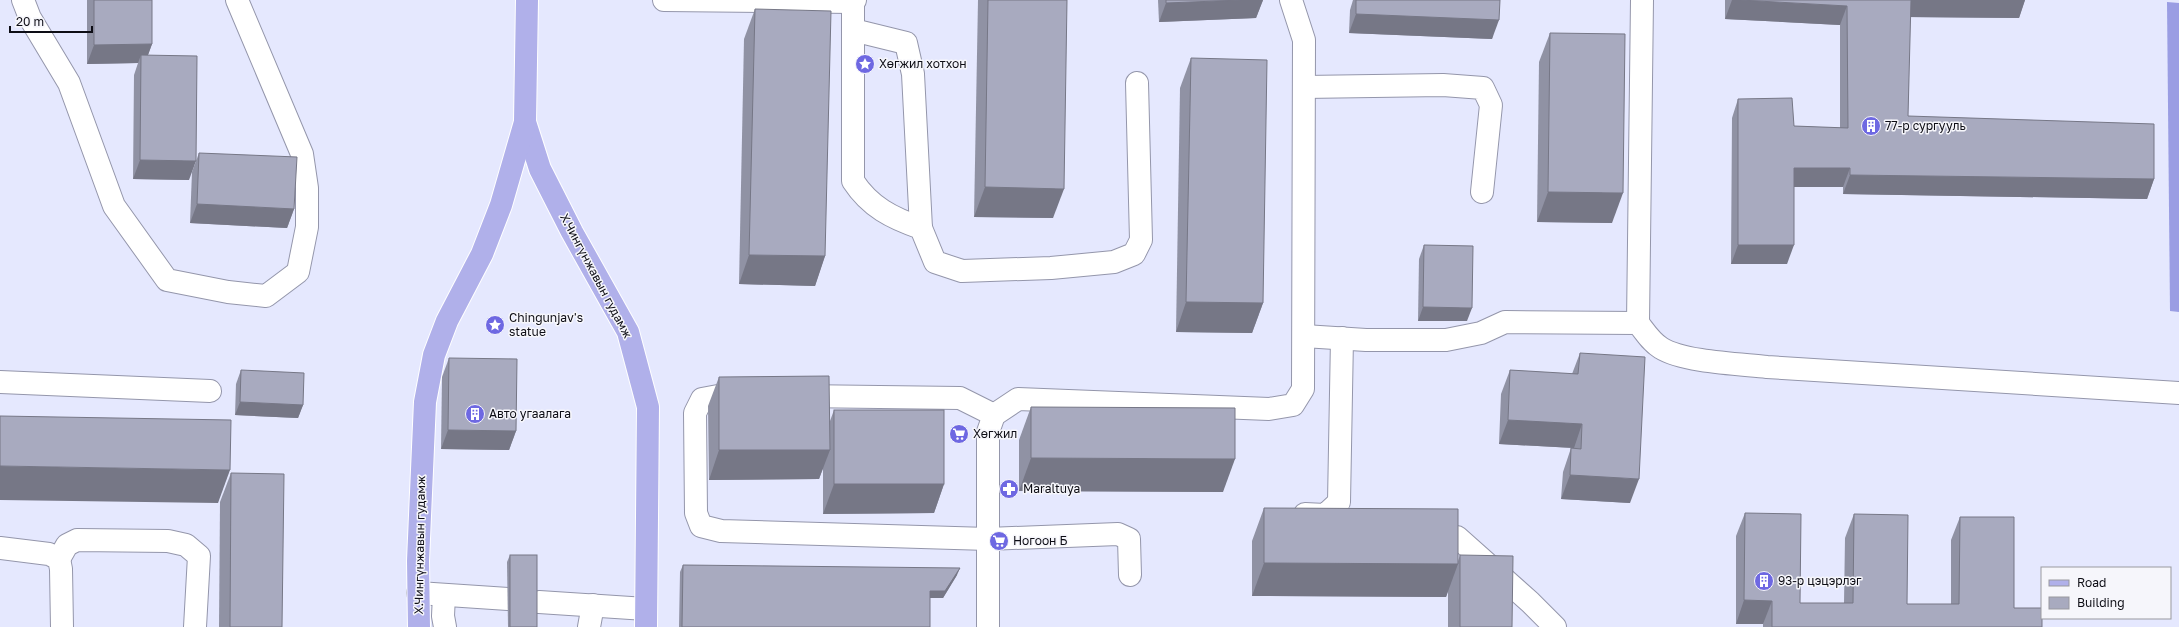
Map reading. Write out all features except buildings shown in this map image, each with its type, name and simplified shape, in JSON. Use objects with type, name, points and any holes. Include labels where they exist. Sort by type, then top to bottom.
[{"type":"main road","name":"Х.Чингүнжавын гудамж","points":[[419,627],[418,561],[425,402],[434,354],[447,321],[487,240],[501,205],[525,122],[527,0]]},
{"type":"main road","name":"Х.Чингүнжавын гудамж","points":[[525,122],[540,169],[572,232],[628,332],[648,407],[646,618]]},
{"type":"street","points":[[23,0],[30,18],[69,83],[114,206],[167,280],[228,292],[266,296],[298,272],[307,227],[307,188],[302,154],[237,0]]},
{"type":"street","points":[[664,0],[854,1],[853,181],[863,196],[886,213],[921,228]]},
{"type":"street","points":[[988,627],[988,432],[994,415],[1018,399],[1269,409],[1293,404],[1303,389],[1304,40],[1291,0]]},
{"type":"street","points":[[1642,0],[1638,323],[1650,339],[1662,349],[1683,356],[1706,360],[1767,367],[2179,393]]},
{"type":"street","points":[[853,30],[906,43],[913,74],[921,228],[935,262],[962,271],[1051,268],[1114,262],[1134,254],[1141,240],[1137,83]]},
{"type":"street","points":[[1304,87],[1443,85],[1483,88],[1491,105],[1482,192]]},
{"type":"street","points":[[1304,336],[1446,340],[1481,333],[1505,322],[1638,323]]},
{"type":"street","points":[[1283,514],[1325,515],[1339,502],[1342,338]]},
{"type":"street","points":[[0,382],[210,391]]},
{"type":"street","points":[[994,415],[960,398],[718,396],[702,400],[695,413],[696,513],[701,526],[721,530],[988,539],[1118,534],[1129,539],[1130,575]]},
{"type":"street","points":[[1457,537],[1530,602],[1555,627]]},
{"type":"street","points":[[58,559],[67,545],[77,540],[168,541],[186,545],[199,556],[195,627]]},
{"type":"street","points":[[0,548],[49,554],[58,559],[61,569],[62,627]]},
{"type":"street","points":[[418,593],[508,599]]},
{"type":"street","points":[[444,595],[443,616],[445,627]]},
{"type":"street","points":[[539,602],[593,605],[646,618]]},
{"type":"street","points":[[589,627],[593,605]]},
{"type":"shaded area","points":[[2167,2],[2179,3],[2179,312],[2170,311]]},
{"type":"place","name":"Хөгжил хотхон","points":[[865,64]]},
{"type":"place","name":"77-р сургууль","points":[[1871,126]]},
{"type":"place","name":"Chingunjav's statue","points":[[495,325]]},
{"type":"place","name":"Авто угаалага","points":[[475,414]]},
{"type":"place","name":"Хөгжил","points":[[959,434]]},
{"type":"place","name":"Maraltuya","points":[[1009,489]]},
{"type":"place","name":"Ногоон Б","points":[[999,541]]},
{"type":"place","name":"93-р цэцэрлэг","points":[[1764,581]]}]
